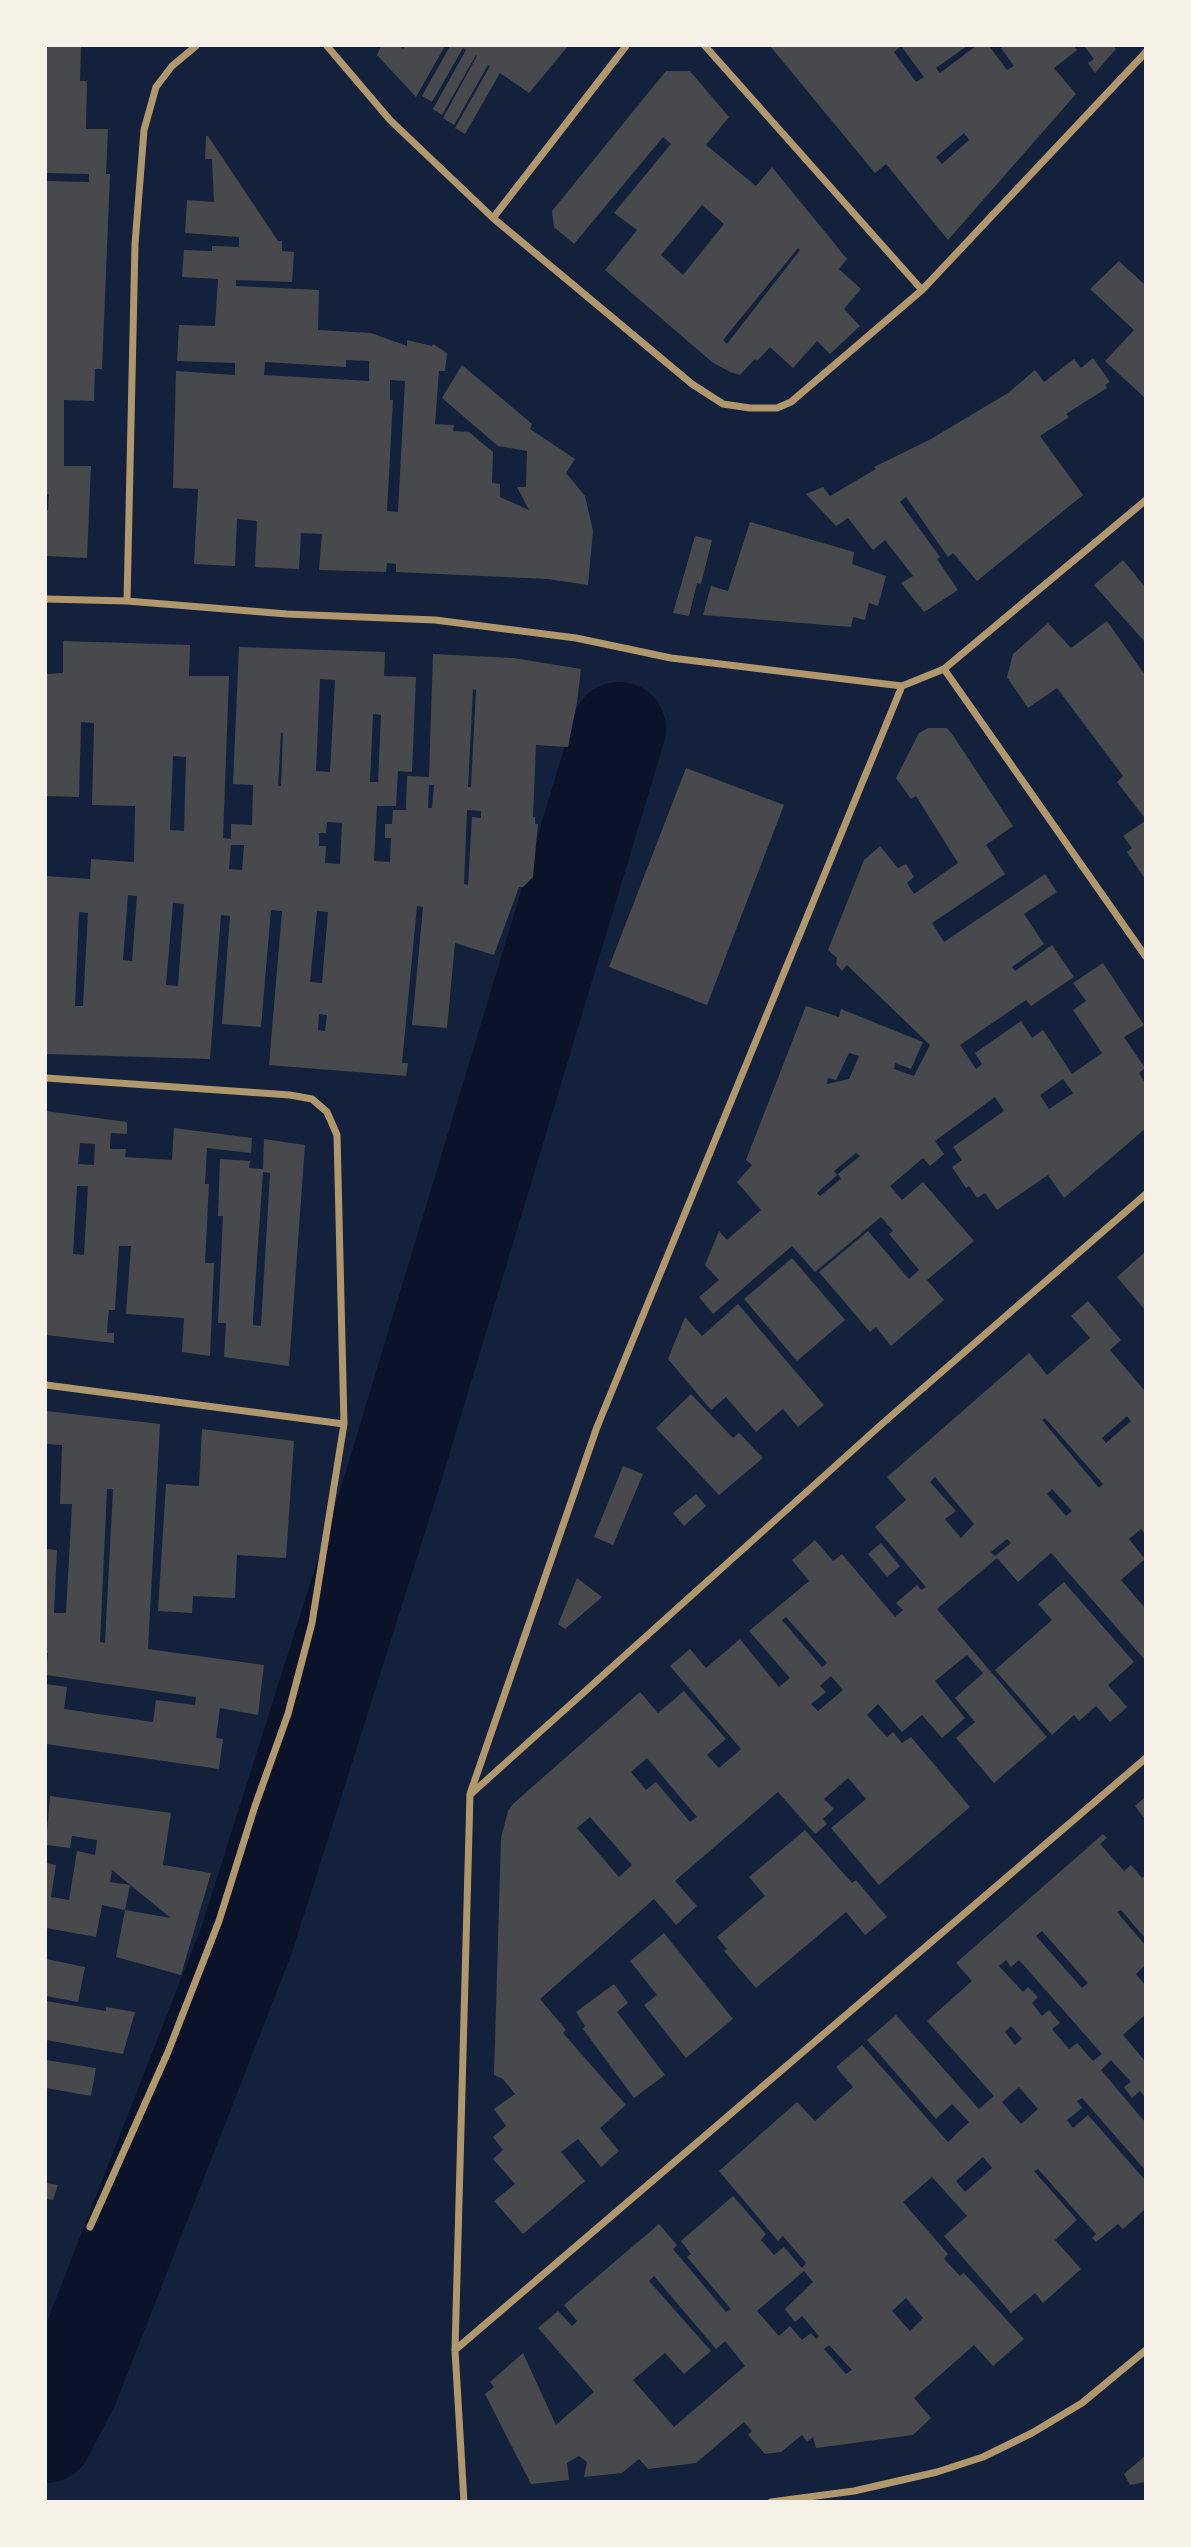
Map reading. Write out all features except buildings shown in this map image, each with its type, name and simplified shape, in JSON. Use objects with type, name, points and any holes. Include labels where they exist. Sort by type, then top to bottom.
[{"type":"street","points":[[127,601],[135,244],[144,130],[156,88],[172,66],[196,46]]},
{"type":"street","points":[[327,46],[390,120],[493,218],[692,384],[723,404],[777,408],[791,402],[922,290],[1146,52]]},
{"type":"street","points":[[493,218],[626,46]]},
{"type":"street","points":[[705,46],[922,290]]},
{"type":"street","points":[[46,599],[127,601],[287,614],[435,621],[576,638],[671,658],[902,686],[944,669],[1146,500]]},
{"type":"street","points":[[944,669],[1146,957]]},
{"type":"street","points":[[464,2501],[455,2350],[470,1794],[597,1427],[902,686]]},
{"type":"street","points":[[46,1078],[290,1095],[312,1099],[327,1112],[337,1135],[344,1424],[312,1623],[288,1714],[255,1806],[219,1921],[168,2052],[90,2227]]},
{"type":"street","points":[[470,1794],[883,1423],[1146,1194]]},
{"type":"street","points":[[46,1385],[344,1424]]},
{"type":"street","points":[[455,2350],[1146,1758]]},
{"type":"street","points":[[771,2501],[854,2491],[937,2472],[983,2457],[1032,2433],[1082,2403],[1146,2350]]},
{"type":"waterway","points":[[46,2436],[73,2384],[247,1939],[397,1465],[619,729]]}]
